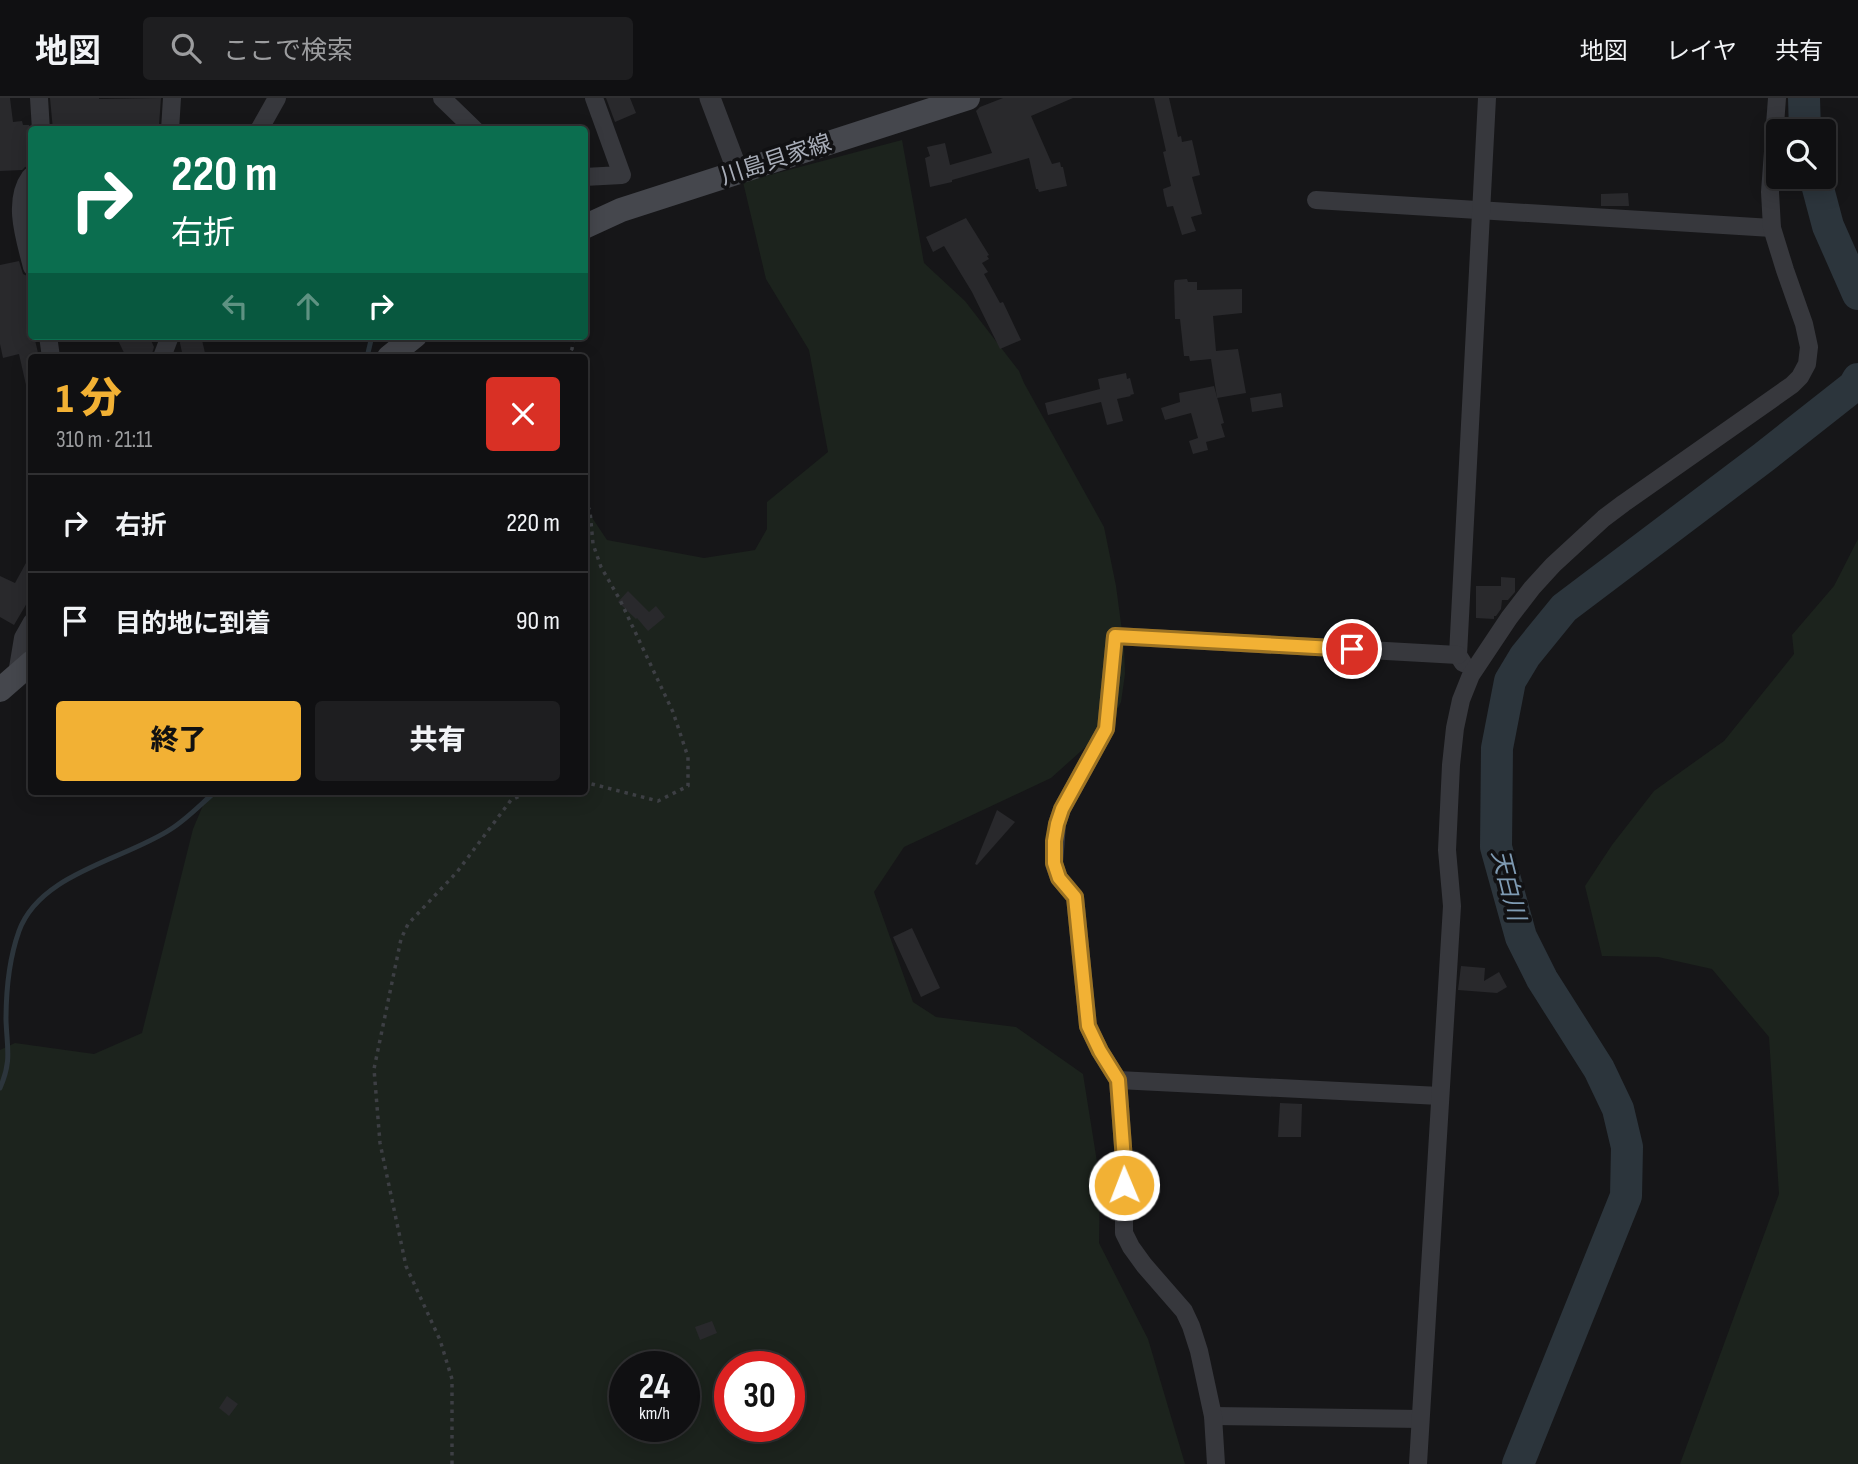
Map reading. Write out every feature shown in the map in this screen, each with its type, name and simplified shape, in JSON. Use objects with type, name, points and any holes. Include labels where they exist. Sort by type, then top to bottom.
[{"type":"main road","name":"川島貝家線","points":[[588,225],[621,209],[968,98]]},
{"type":"main road","points":[[393,354],[410,340]]},
{"type":"street","points":[[39,98],[41,126]]},
{"type":"street","points":[[170,126],[173,98]]},
{"type":"street","points":[[261,126],[277,98]]},
{"type":"street","points":[[442,98],[471,126]]},
{"type":"street","points":[[588,177],[622,175],[594,98]]},
{"type":"street","points":[[710,98],[738,172]]},
{"type":"street","points":[[1471,675],[1458,655],[1487,98]]},
{"type":"street","points":[[1418,1464],[1452,906],[1447,850],[1451,765],[1461,700],[1471,675],[1509,618],[1553,565],[1624,503],[1800,377],[1809,357],[1808,338],[1772,228],[1770,192],[1777,98]]},
{"type":"street","points":[[28,180],[24,185],[21,202],[28,249]]},
{"type":"street","points":[[1316,200],[1772,228]]},
{"type":"street","points":[[16,675],[23,638],[28,629]]},
{"type":"street","points":[[1216,1464],[1213,1416],[1199,1351],[1188,1317],[1144,1265],[1124,1233],[1124,1160],[1118,1080],[1088,1026],[1075,897],[1059,878],[1054,863],[1055,833],[1062,809],[1106,729],[1115,636],[1458,655]]},
{"type":"street","points":[[1118,1080],[1440,1096]]},
{"type":"street","points":[[1213,1416],[1420,1419]]},
{"type":"path","points":[[588,507],[593,544],[601,567],[620,600],[673,712],[688,757],[688,786],[658,801],[588,783]]},
{"type":"path","points":[[452,1464],[452,1378],[440,1340],[406,1266],[380,1143],[374,1069],[401,939],[408,925],[457,872],[511,800],[522,795]]},
{"type":"shaded area","points":[[902,140],[924,263],[965,301],[1019,371],[1104,527],[1116,586],[1125,674],[1121,702],[1109,726],[1051,778],[904,847],[874,892],[913,1002],[936,1017],[1016,1027],[1083,1074],[1100,1181],[1099,1243],[1148,1339],[1185,1464],[0,1464],[0,1050],[15,1043],[94,1054],[142,1033],[193,829],[207,795],[588,795],[588,512],[607,540],[704,558],[755,550],[767,529],[767,502],[828,452],[809,350],[766,279],[743,182]]},
{"type":"shaded area","points":[[1858,539],[1858,1464],[1680,1464],[1779,1194],[1769,1037],[1712,969],[1658,957],[1602,956],[1585,886],[1612,845],[1654,791],[1724,741],[1794,654],[1792,635],[1834,586]]},
{"type":"building","points":[[0,98],[10,98],[13,122],[22,121],[23,125],[29,126],[28,167],[22,170],[0,171]]},
{"type":"building","points":[[50,98],[161,98],[159,125],[53,126]]},
{"type":"building","points":[[606,98],[630,98],[636,113],[615,122]]},
{"type":"building","points":[[1003,98],[1073,98],[1031,116],[1052,164],[1060,162],[1063,167],[1067,186],[1039,192],[1029,158],[930,187],[925,158],[930,156],[927,147],[945,143],[950,165],[992,153],[976,111]]},
{"type":"building","points":[[1154,98],[1169,98],[1178,137],[1181,136],[1182,142],[1192,140],[1200,175],[1192,177],[1202,214],[1191,217],[1196,231],[1182,235],[1173,206],[1167,207],[1164,195],[1163,189],[1171,186]]},
{"type":"building","points":[[1628,193],[1629,206],[1601,206],[1601,194]]},
{"type":"building","points":[[966,218],[989,255],[989,259],[982,263],[988,272],[984,274],[1000,303],[1003,302],[1021,340],[1000,349],[972,292],[944,246],[933,252],[926,237]]},
{"type":"building","points":[[19,261],[23,274],[28,276],[28,340],[35,340],[38,354],[28,354],[28,385],[19,354],[3,358],[0,344],[0,265]]},
{"type":"building","points":[[1187,279],[1188,282],[1197,282],[1197,290],[1242,289],[1242,313],[1213,316],[1216,351],[1238,349],[1246,393],[1217,398],[1211,359],[1190,361],[1189,356],[1184,356],[1180,319],[1175,319],[1174,283],[1175,280]]},
{"type":"building","points":[[118,340],[151,340],[154,347],[152,354],[125,354]]},
{"type":"building","points":[[180,340],[202,340],[205,354],[182,354]]},
{"type":"building","points":[[1126,373],[1134,394],[1117,399],[1123,421],[1107,425],[1101,402],[1048,415],[1045,403],[1100,389],[1098,379]]},
{"type":"building","points":[[1214,386],[1225,437],[1206,442],[1208,450],[1193,454],[1189,441],[1198,438],[1191,413],[1165,420],[1161,408],[1180,402],[1179,393]]},
{"type":"building","points":[[1281,393],[1283,407],[1252,412],[1250,398]]},
{"type":"building","points":[[28,559],[28,604],[14,625],[0,617],[0,576],[15,583]]},
{"type":"building","points":[[1501,577],[1515,578],[1515,592],[1508,600],[1502,600],[1501,609],[1494,619],[1476,618],[1476,586],[1501,586]]},
{"type":"building","points":[[628,591],[649,612],[656,606],[665,617],[648,631],[618,602]]},
{"type":"building","points":[[997,810],[1015,822],[977,865],[975,864]]},
{"type":"building","points":[[912,928],[940,988],[921,997],[893,937]]},
{"type":"building","points":[[1461,966],[1485,968],[1484,981],[1499,972],[1507,987],[1497,993],[1458,990]]},
{"type":"building","points":[[1280,1103],[1302,1104],[1301,1137],[1278,1137]]},
{"type":"building","points":[[712,1321],[717,1333],[700,1340],[695,1327]]},
{"type":"building","points":[[227,1396],[238,1404],[229,1416],[219,1408]]},
{"type":"waterway","name":"天白川","points":[[1804,98],[1805,119]]},
{"type":"waterway","name":"天白川","points":[[1818,189],[1828,226],[1858,294]]},
{"type":"waterway","points":[[368,354],[371,340]]},
{"type":"waterway","name":"天白川","points":[[1518,1464],[1626,1196],[1627,1147],[1618,1109],[1599,1069],[1542,979],[1521,937],[1496,847],[1497,748],[1510,681],[1525,656],[1564,608],[1764,457],[1854,386],[1858,379]]},
{"type":"waterway","points":[[0,1088],[7,1062],[6,1009],[10,964],[19,931],[30,911],[64,881],[171,829],[212,795]]},
{"type":"route","points":[[1124,1185],[1118,1080],[1091,1036],[1088,1026],[1077,905],[1075,897],[1059,878],[1054,863],[1054,841],[1062,809],[1106,729],[1115,636],[1352,649]]}]
